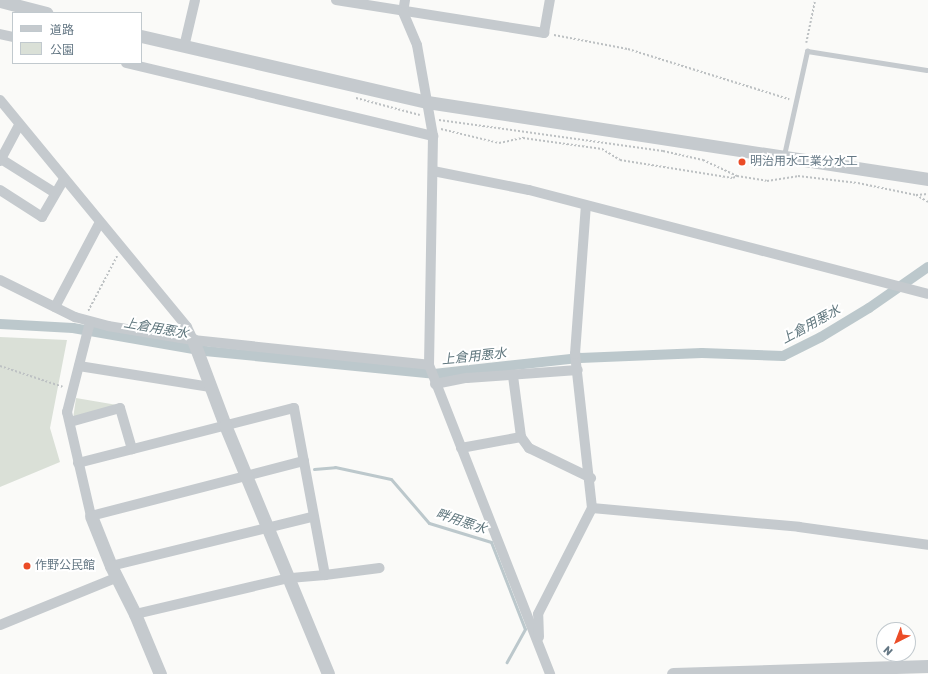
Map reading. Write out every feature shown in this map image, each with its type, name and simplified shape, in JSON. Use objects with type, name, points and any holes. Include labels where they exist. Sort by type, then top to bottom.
[{"type":"street","points":[[184,47],[195,0]]},
{"type":"street","points":[[336,0],[403,12],[544,33],[550,0]]},
{"type":"street","points":[[405,0],[403,12],[417,45],[433,136],[429,365],[434,381],[539,641],[550,674]]},
{"type":"street","points":[[0,2],[42,12]]},
{"type":"street","points":[[0,34],[12,37]]},
{"type":"street","points":[[142,36],[427,102],[928,178]]},
{"type":"street","points":[[130,64],[433,136]]},
{"type":"street","points":[[0,100],[19,126],[187,327],[266,528],[289,578],[328,674]]},
{"type":"street","points":[[19,126],[0,160],[55,193]]},
{"type":"street","points":[[433,171],[529,190],[928,294]]},
{"type":"street","points":[[0,190],[42,217],[64,179]]},
{"type":"street","points":[[539,641],[538,614],[592,508],[591,478],[577,363],[586,205]]},
{"type":"street","points":[[55,307],[100,222]]},
{"type":"street","points":[[0,280],[55,307],[88,321],[193,340],[429,365]]},
{"type":"street","points":[[88,321],[87,337],[67,412],[91,516],[113,572],[135,614],[160,674]]},
{"type":"street","points":[[434,381],[514,376],[577,363]]},
{"type":"street","points":[[79,366],[210,387]]},
{"type":"street","points":[[514,376],[521,437],[529,448],[591,478]]},
{"type":"street","points":[[70,422],[120,408],[132,449]]},
{"type":"street","points":[[78,463],[294,408],[312,517],[325,575]]},
{"type":"street","points":[[461,448],[521,437]]},
{"type":"street","points":[[91,516],[246,475],[304,462]]},
{"type":"street","points":[[592,508],[798,527],[928,545]]},
{"type":"street","points":[[0,625],[113,572],[266,528],[312,517]]},
{"type":"street","points":[[135,614],[289,578],[380,568]]},
{"type":"street","points":[[673,674],[928,666]]},
{"type":"lane","points":[[784,155],[807,51],[927,70]]},
{"type":"path","points":[[807,51],[806,42],[815,0]]},
{"type":"path","points":[[544,33],[628,49],[795,100]]},
{"type":"path","points":[[916,195],[928,194]]},
{"type":"path","points":[[88,321],[89,309],[121,247]]},
{"type":"path","points":[[0,366],[72,390]]},
{"type":"green space","points":[[0,337],[67,340],[50,428],[60,462],[0,487]]},
{"type":"green space","points":[[76,398],[117,405],[73,419]]},
{"type":"waterway","name":"上倉用悪水","points":[[0,324],[73,328],[205,351],[434,374],[580,358],[702,353],[783,356],[821,337],[869,308],[928,267]]},
{"type":"waterway","name":"畔用悪水","points":[[314,469],[335,467],[391,479],[429,523],[491,542],[525,629],[507,662]]},
{"type":"place","name":"明治用水工業分水工","points":[[742,162]]},
{"type":"place","name":"作野公民館","points":[[27,566]]}]
